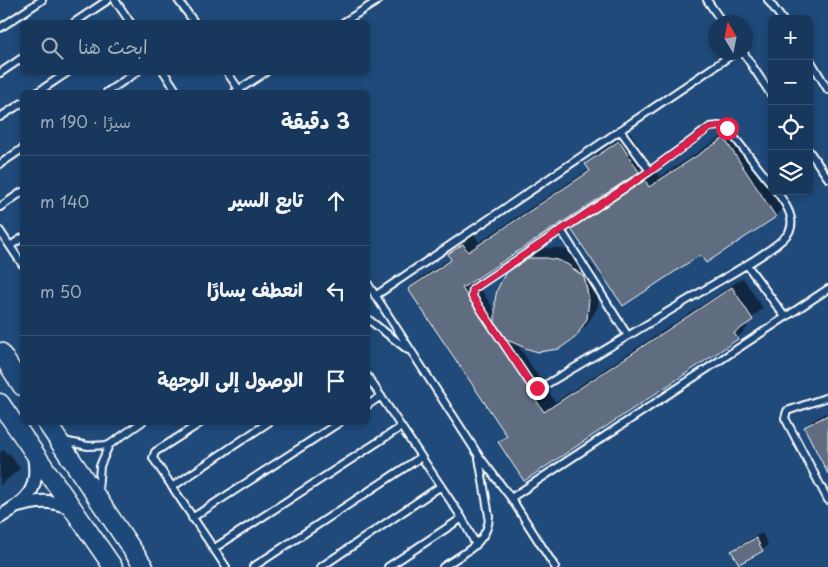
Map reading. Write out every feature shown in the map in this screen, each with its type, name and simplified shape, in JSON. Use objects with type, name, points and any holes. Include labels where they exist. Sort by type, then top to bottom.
[{"type":"main road","points":[[0,352],[20,383]]},
{"type":"main road","points":[[0,403],[113,567]]},
{"type":"main road","points":[[48,425],[144,567]]},
{"type":"street","points":[[0,517],[18,506],[33,490],[37,472],[34,452]]},
{"type":"street","points":[[18,506],[37,501],[56,502],[72,508]]},
{"type":"lane","points":[[0,28],[42,0]]},
{"type":"lane","points":[[78,20],[108,0]]},
{"type":"lane","points":[[115,0],[129,20]]},
{"type":"lane","points":[[178,0],[193,20]]},
{"type":"lane","points":[[347,20],[379,0]]},
{"type":"lane","points":[[707,0],[717,15]]},
{"type":"lane","points":[[768,0],[779,15]]},
{"type":"lane","points":[[0,73],[20,59]]},
{"type":"lane","points":[[376,296],[724,60]]},
{"type":"lane","points":[[748,60],[768,90]]},
{"type":"lane","points":[[810,60],[828,90]]},
{"type":"lane","points":[[41,90],[64,75]]},
{"type":"lane","points":[[110,90],[132,75]]},
{"type":"lane","points":[[166,75],[176,90]]},
{"type":"lane","points":[[229,75],[237,90]]},
{"type":"lane","points":[[241,90],[262,75]]},
{"type":"lane","points":[[0,117],[20,103]]},
{"type":"lane","points":[[768,180],[727,128],[719,126],[710,128],[650,171],[473,289],[472,296],[532,386],[537,388],[547,384],[747,265],[783,239],[790,231],[792,222],[785,202],[779,195]]},
{"type":"lane","points":[[620,130],[650,171]]},
{"type":"lane","points":[[0,164],[20,150]]},
{"type":"lane","points":[[813,157],[828,178]]},
{"type":"lane","points":[[0,207],[20,193]]},
{"type":"lane","points":[[561,230],[628,336]]},
{"type":"lane","points":[[0,231],[20,261]]},
{"type":"lane","points":[[10,246],[20,239]]},
{"type":"lane","points":[[747,265],[785,317]]},
{"type":"lane","points":[[370,287],[478,456],[511,498],[555,567]]},
{"type":"lane","points":[[511,498],[828,289]]},
{"type":"lane","points":[[370,321],[413,353]]},
{"type":"lane","points":[[370,380],[462,518],[476,545]]},
{"type":"lane","points":[[370,404],[380,396]]},
{"type":"lane","points":[[828,397],[787,410],[785,418],[828,500]]},
{"type":"lane","points":[[57,438],[88,446],[109,444],[138,425]]},
{"type":"lane","points":[[197,425],[155,452],[155,461],[226,567]]},
{"type":"lane","points":[[172,487],[265,425]]},
{"type":"lane","points":[[192,518],[335,425]]},
{"type":"lane","points":[[213,548],[401,427]]},
{"type":"lane","points":[[100,501],[98,490],[100,466],[109,444]]},
{"type":"lane","points":[[443,567],[476,545],[486,532],[489,524],[478,456]]},
{"type":"lane","points":[[253,567],[421,457]]},
{"type":"lane","points":[[321,567],[441,486]]},
{"type":"lane","points":[[388,567],[396,565],[462,518]]},
{"type":"building","points":[[724,138],[776,217],[706,263],[700,255],[623,306],[571,229],[645,180],[649,187]]},
{"type":"building","points":[[619,141],[639,172],[462,288],[544,412],[732,287],[753,320],[734,333],[738,339],[524,481],[498,442],[507,436],[408,289],[451,260],[448,254],[463,244],[468,252],[590,171],[585,164]]},
{"type":"building","points":[[528,258],[557,260],[567,264],[584,277],[589,299],[587,319],[576,337],[559,349],[538,352],[528,349],[507,340],[495,322],[497,290],[505,274]]},
{"type":"building","points":[[828,415],[828,474],[804,427]]},
{"type":"building","points":[[756,538],[763,551],[739,564],[731,551]]},
{"type":"route","points":[[537,388],[532,386],[472,296],[473,289],[650,171],[710,128],[719,126],[727,128]]}]
